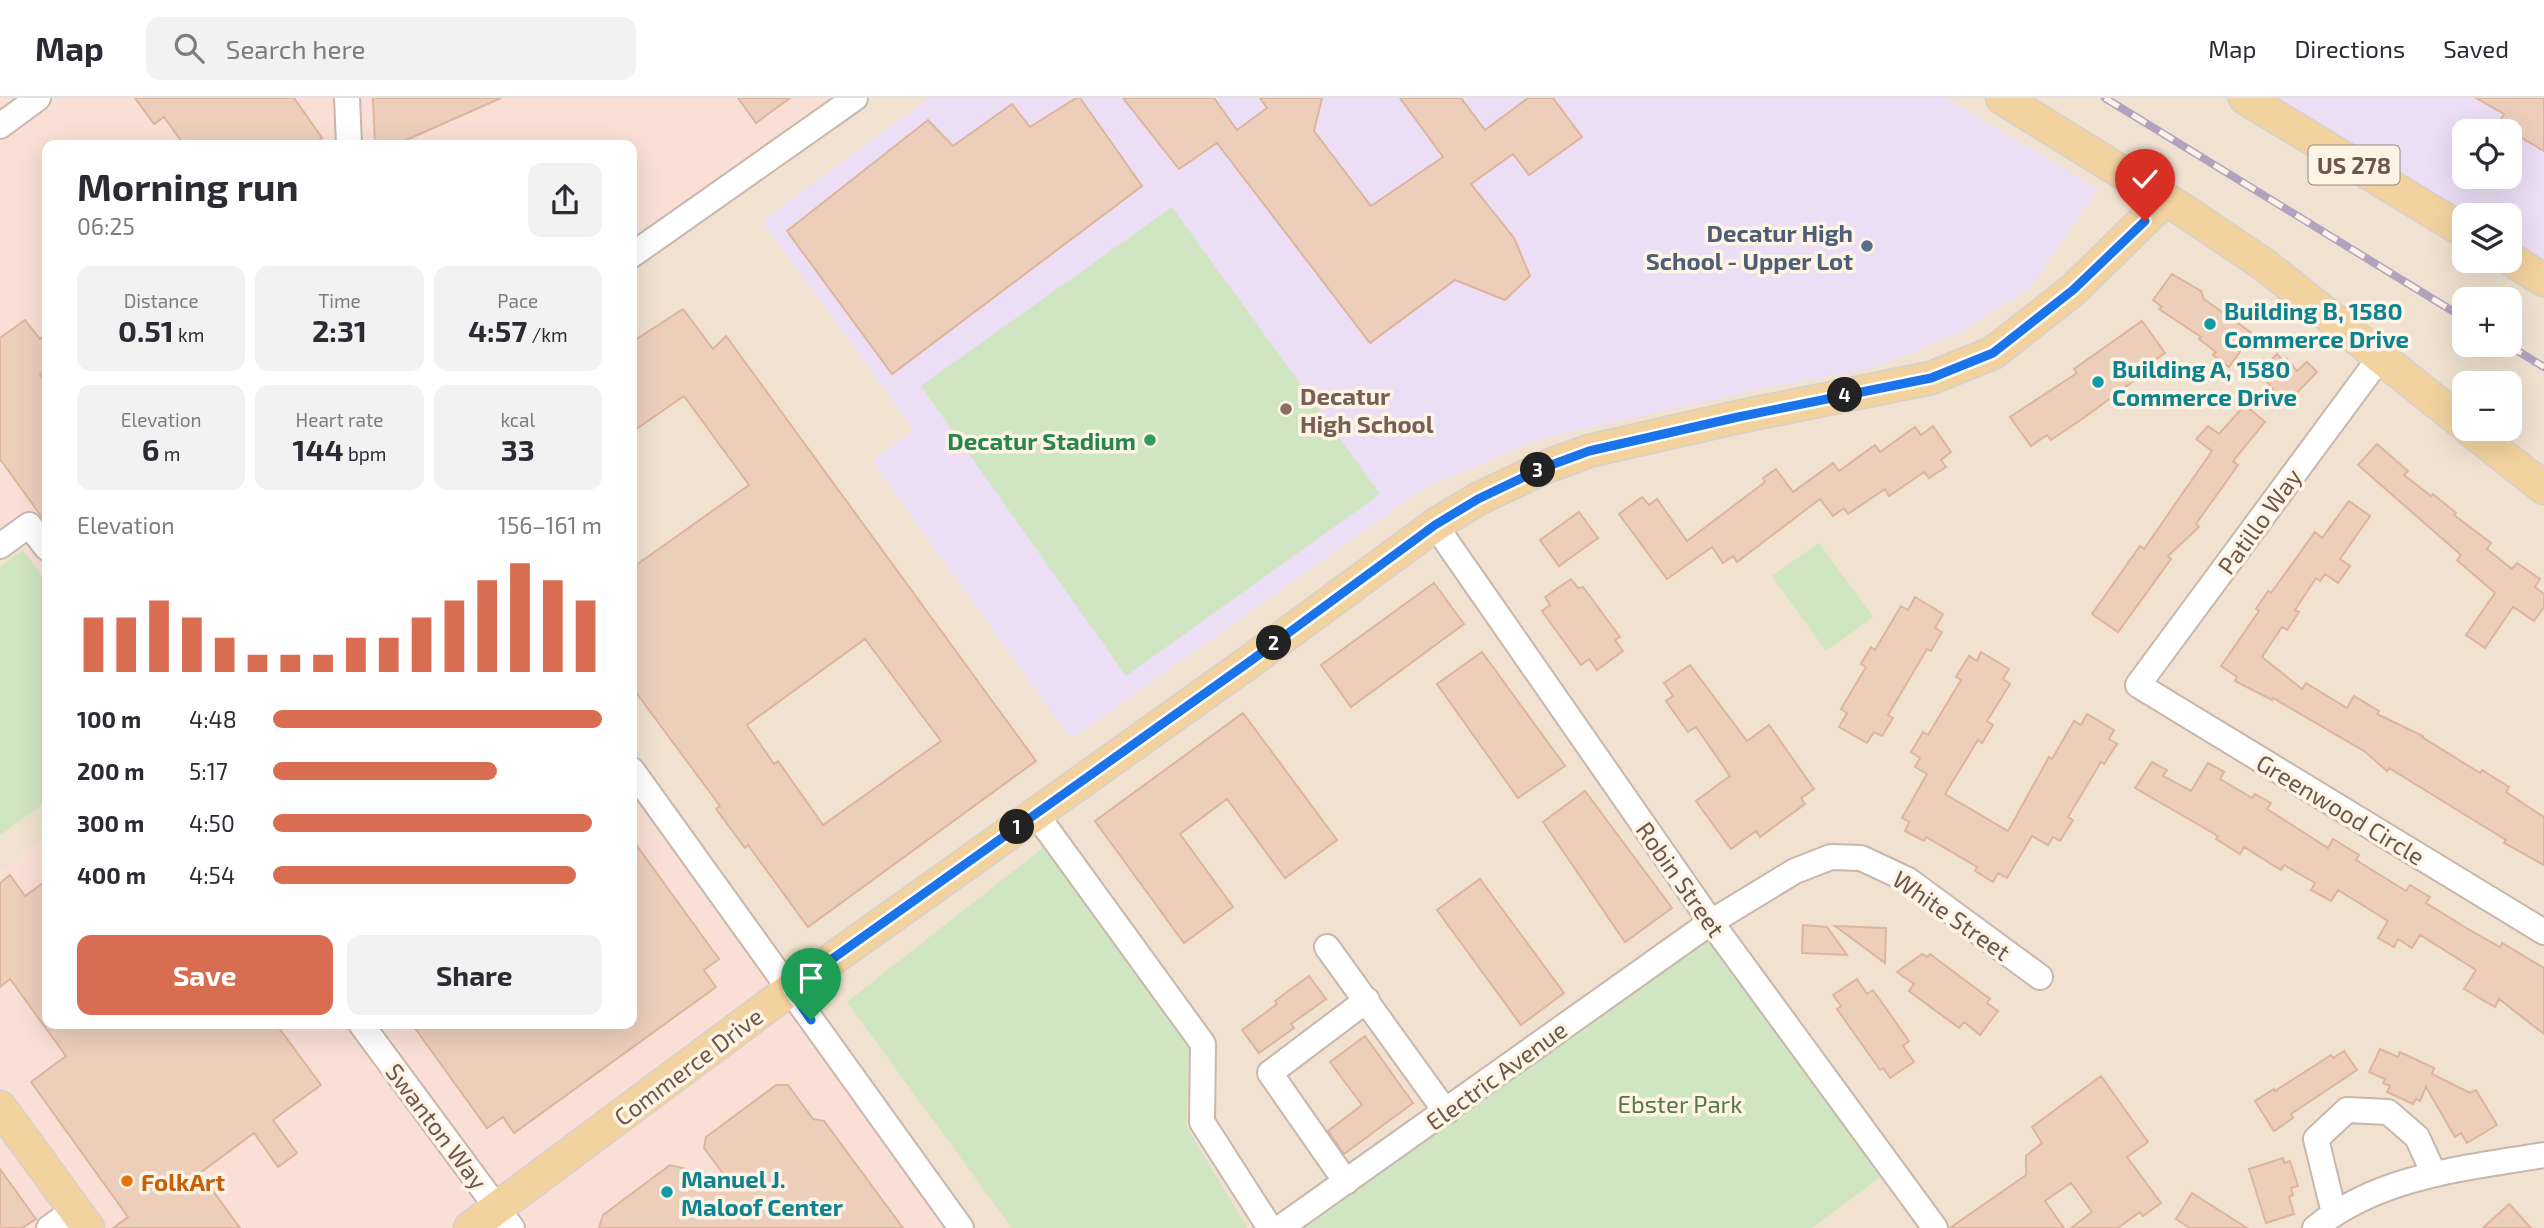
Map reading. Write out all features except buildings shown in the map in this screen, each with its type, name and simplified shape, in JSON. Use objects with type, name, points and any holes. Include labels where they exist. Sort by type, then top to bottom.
[{"type":"main road","points":[[2002,98],[2266,266],[2452,414]]},
{"type":"main road","name":"US 278","points":[[2245,98],[2452,224]]},
{"type":"main road","name":"Commerce Drive","points":[[470,1228],[505,1218],[790,989],[1249,662],[1435,525],[1478,499],[1543,468],[1589,451],[1738,417],[1931,378],[1993,353],[2073,290],[2165,200]]},
{"type":"main road","points":[[2522,266],[2544,280]]},
{"type":"main road","points":[[2484,441],[2544,488]]},
{"type":"main road","points":[[0,1107],[81,1219]]},
{"type":"street","points":[[0,126],[38,98]]},
{"type":"street","points":[[347,98],[349,140]]},
{"type":"street","points":[[637,251],[855,98]]},
{"type":"street","name":"Patillo Way","points":[[2138,685],[2381,356]]},
{"type":"street","points":[[0,546],[29,525],[42,542]]},
{"type":"street","name":"Robin Street","points":[[1435,525],[1711,922],[1935,1228]]},
{"type":"street","name":"Greenwood Circle","points":[[2138,685],[2544,932]]},
{"type":"street","points":[[637,777],[961,1228]]},
{"type":"street","points":[[1036,814],[1203,1044],[1202,1122],[1270,1228]]},
{"type":"street","name":"White Street","points":[[1711,922],[1795,871],[1832,856],[1861,858],[1908,880],[2040,977]]},
{"type":"street","name":"Electric Avenue","points":[[1280,1228],[1711,922]]},
{"type":"street","points":[[1327,947],[1446,1112]]},
{"type":"street","points":[[1346,1182],[1270,1073],[1367,1000]]},
{"type":"street","name":"Swanton Way","points":[[365,1029],[505,1218]]},
{"type":"street","points":[[2434,1174],[2417,1137],[2388,1112],[2347,1110],[2316,1139],[2324,1220],[2370,1195],[2434,1174],[2544,1155]]},
{"type":"street","points":[[49,1228],[81,1219]]},
{"type":"shaded area","points":[[0,98],[2544,98],[2544,1228],[0,1228]]},
{"type":"shaded area","points":[[0,98],[844,98],[637,250],[637,140],[42,140],[42,581],[10,537],[0,544]]},
{"type":"shaded area","name":"Decatur High School","points":[[929,98],[1946,98],[2098,189],[2029,289],[1959,333],[1870,369],[1769,387],[1540,439],[1426,487],[1071,739],[872,461],[914,430],[762,221]]},
{"type":"shaded area","points":[[2261,98],[2544,98],[2544,266],[2522,253],[2522,203],[2452,203],[2452,208]]},
{"type":"shaded area","points":[[637,788],[962,1228],[0,1228],[0,870],[42,840],[42,1029],[637,1029]]},
{"type":"green space","name":"Decatur Stadium","points":[[1172,207],[1380,494],[1126,676],[921,386]]},
{"type":"green space","points":[[1819,543],[1873,617],[1826,651],[1772,576]]},
{"type":"green space","points":[[23,550],[42,576],[42,805],[0,835],[0,567]]},
{"type":"green space","points":[[1048,844],[1189,1050],[1186,1126],[1247,1228],[1012,1228],[847,1002]]},
{"type":"green space","name":"Ebster Park","points":[[1709,930],[1887,1172],[1812,1228],[1287,1228]]},
{"type":"railway","points":[[2105,98],[2452,311]]},
{"type":"railway","points":[[2522,354],[2544,367]]},
{"type":"place","name":"Decatur High School - Upper Lot","points":[[1867,246]]},
{"type":"place","name":"Building B, 1580 Commerce Drive","points":[[2210,324]]},
{"type":"place","name":"Building A, 1580 Commerce Drive","points":[[2098,382]]},
{"type":"place","name":"Decatur High School","points":[[1286,409]]},
{"type":"place","name":"Decatur Stadium","points":[[1150,440]]},
{"type":"place","name":"FolkArt","points":[[127,1181]]},
{"type":"place","name":"Manuel J. Maloof Center","points":[[667,1192]]},
{"type":"route","points":[[811,1020],[790,989],[1249,662],[1435,525],[1478,499],[1543,468],[1589,451],[1738,417],[1931,378],[1993,353],[2073,290],[2145,221]]}]
